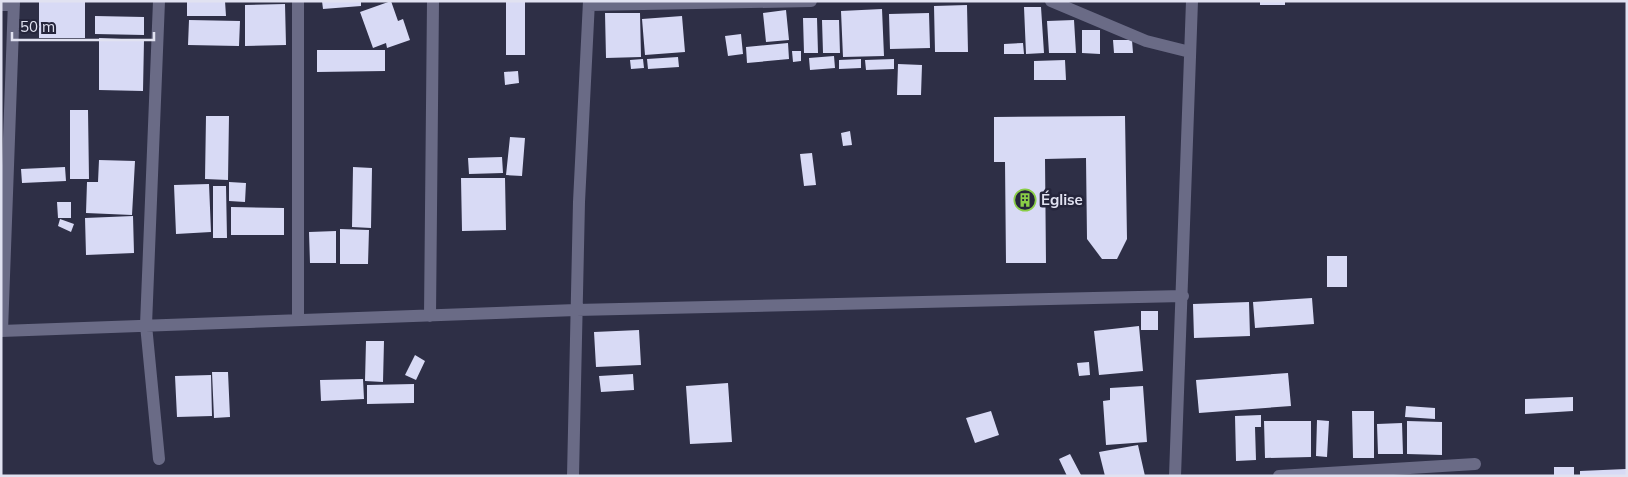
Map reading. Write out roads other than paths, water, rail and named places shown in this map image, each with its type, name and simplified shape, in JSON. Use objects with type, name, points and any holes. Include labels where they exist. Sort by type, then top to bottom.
[{"type":"street","points":[[158,1],[146,325],[159,458]]},
{"type":"street","points":[[298,1],[298,319]]},
{"type":"street","points":[[430,316],[433,1]]},
{"type":"street","points":[[573,476],[576,310],[589,3],[811,1]]},
{"type":"street","points":[[1051,1],[1146,41],[1190,52]]},
{"type":"street","points":[[1176,476],[1192,1]]},
{"type":"street","points":[[10,4],[2,331],[576,310],[1183,296]]},
{"type":"street","points":[[1279,476],[1474,464]]},
{"type":"place","name":"Église","points":[[1025,200]]}]
